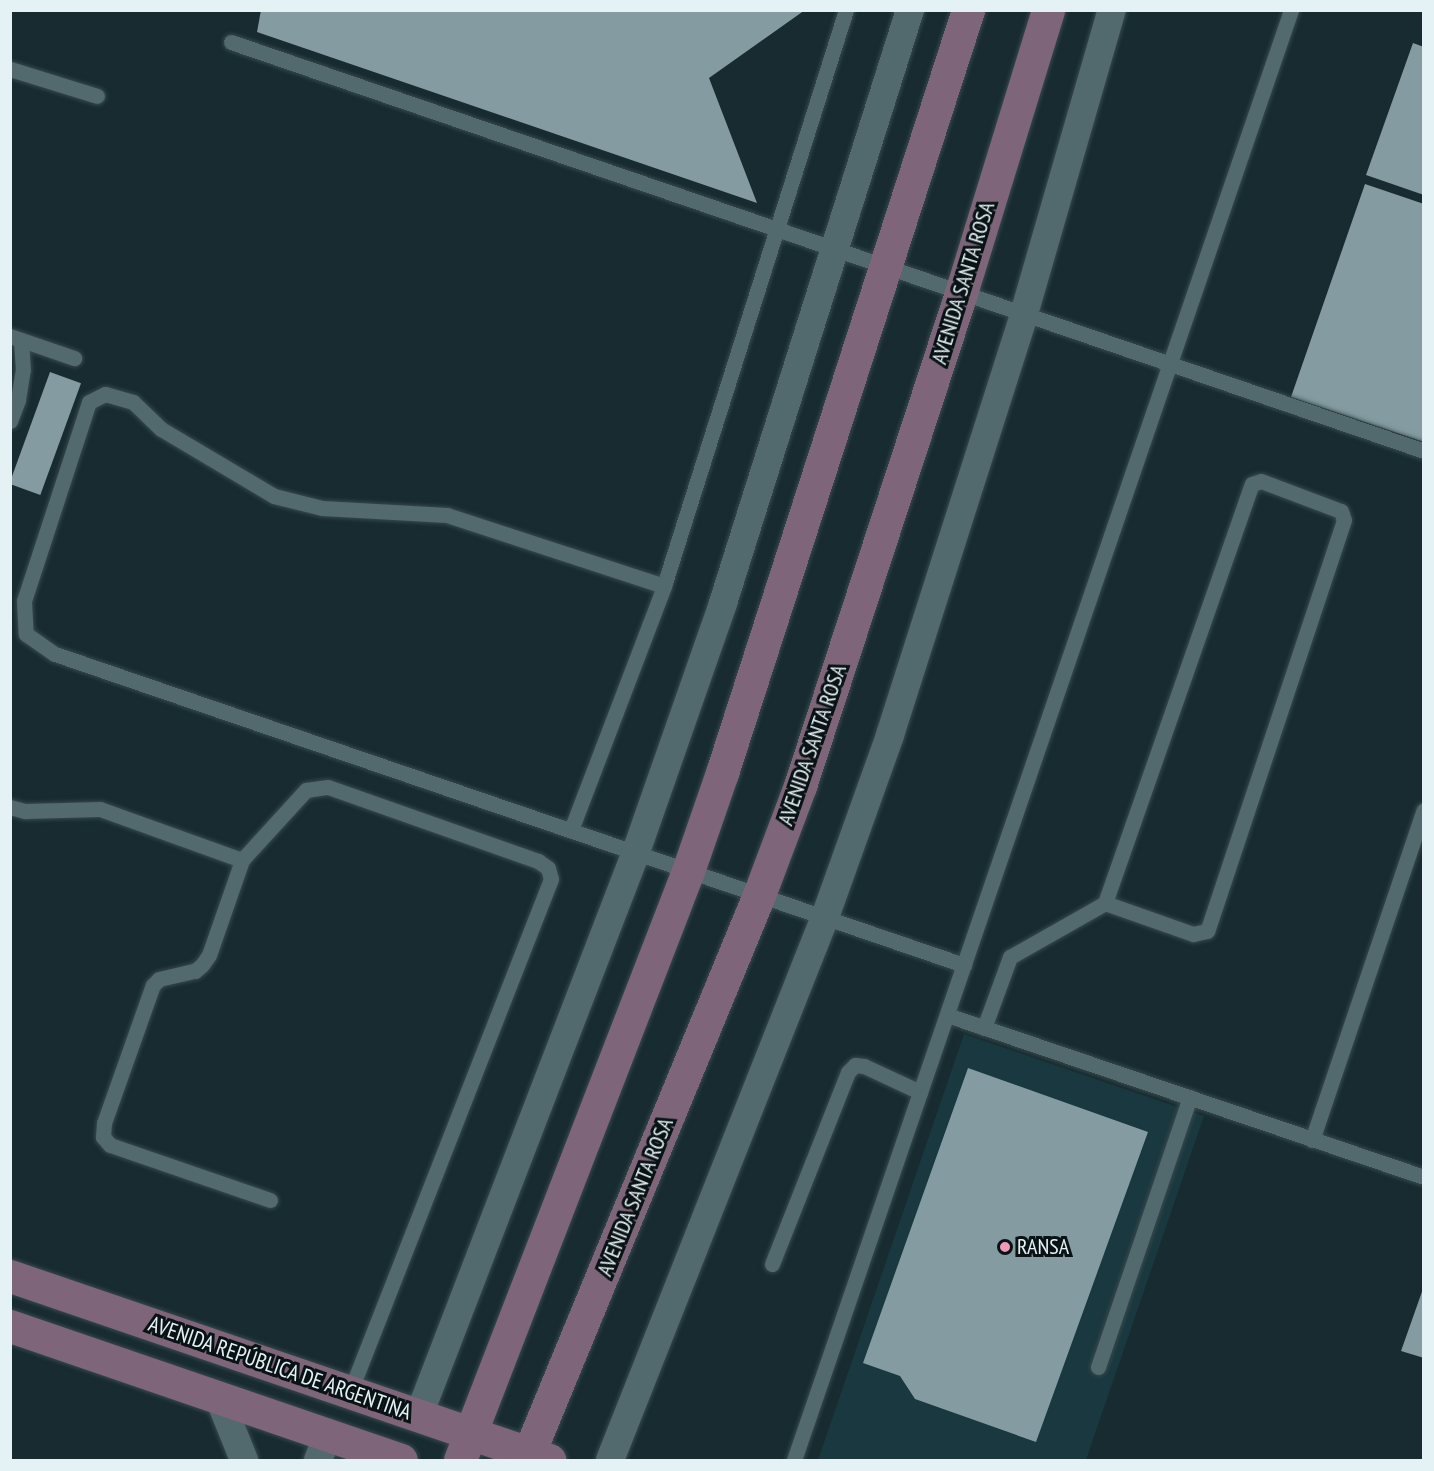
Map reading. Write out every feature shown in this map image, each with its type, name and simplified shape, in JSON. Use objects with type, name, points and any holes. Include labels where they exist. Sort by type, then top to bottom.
[{"type":"main road","points":[[465,1447],[688,871],[887,267],[968,10]]},
{"type":"main road","name":"AVENIDA SANTA ROSA","points":[[535,1458],[759,895],[800,786],[961,293],[1048,10]]},
{"type":"main road","name":"AVENIDA REPÚBLICA DE ARGENTINA","points":[[10,1276],[419,1415],[465,1447],[535,1458]]},
{"type":"main road","points":[[10,1326],[219,1398],[323,1448],[401,1461]]},
{"type":"street","points":[[419,1415],[636,852],[723,603],[910,10]]},
{"type":"street","points":[[609,1461],[825,917],[890,735],[1024,314],[1112,10]]},
{"type":"street","points":[[219,1398],[244,1461]]},
{"type":"lane","points":[[571,830],[664,585],[846,10]]},
{"type":"lane","points":[[794,1461],[1291,10]]},
{"type":"lane","points":[[231,42],[1424,451]]},
{"type":"lane","points":[[10,69],[98,96]]},
{"type":"lane","points":[[10,421],[18,400],[22,370],[16,338],[74,358]]},
{"type":"lane","points":[[664,585],[447,515],[322,508],[274,496],[161,429],[133,402],[105,394],[89,402],[24,601],[26,634],[55,654],[964,965]]},
{"type":"lane","points":[[984,1028],[1010,957],[1105,903],[1252,484],[1261,481],[1341,512],[1344,520],[1207,931],[1193,934],[1105,903]]},
{"type":"lane","points":[[270,1200],[110,1145],[103,1137],[104,1123],[153,985],[159,979],[195,971],[202,965],[209,955],[242,860],[306,790],[328,787],[538,861],[548,868],[551,879],[350,1392]]},
{"type":"lane","points":[[10,807],[25,811],[100,809],[242,860]]},
{"type":"lane","points":[[1312,1140],[1424,810]]},
{"type":"lane","points":[[947,1015],[1424,1177]]},
{"type":"lane","points":[[772,1264],[848,1072],[855,1065],[864,1066],[920,1092]]},
{"type":"lane","points":[[1098,1367],[1190,1097]]},
{"type":"shaded area","name":"RANSA","points":[[964,1034],[1204,1116],[1086,1460],[818,1460]]},
{"type":"building","points":[[261,10],[805,10],[709,78],[757,203],[257,32]]},
{"type":"building","points":[[1413,43],[1424,47],[1424,195],[1366,175]]},
{"type":"building","points":[[1365,184],[1424,204],[1424,442],[1291,397]]},
{"type":"building","points":[[50,372],[81,383],[40,495],[10,484],[10,482]]},
{"type":"building","name":"RANSA","points":[[968,1068],[1148,1132],[1036,1442],[915,1399],[900,1376],[863,1363]]},
{"type":"building","points":[[1424,1286],[1424,1358],[1401,1351]]},
{"type":"place","name":"RANSA","points":[[1005,1247]]}]
